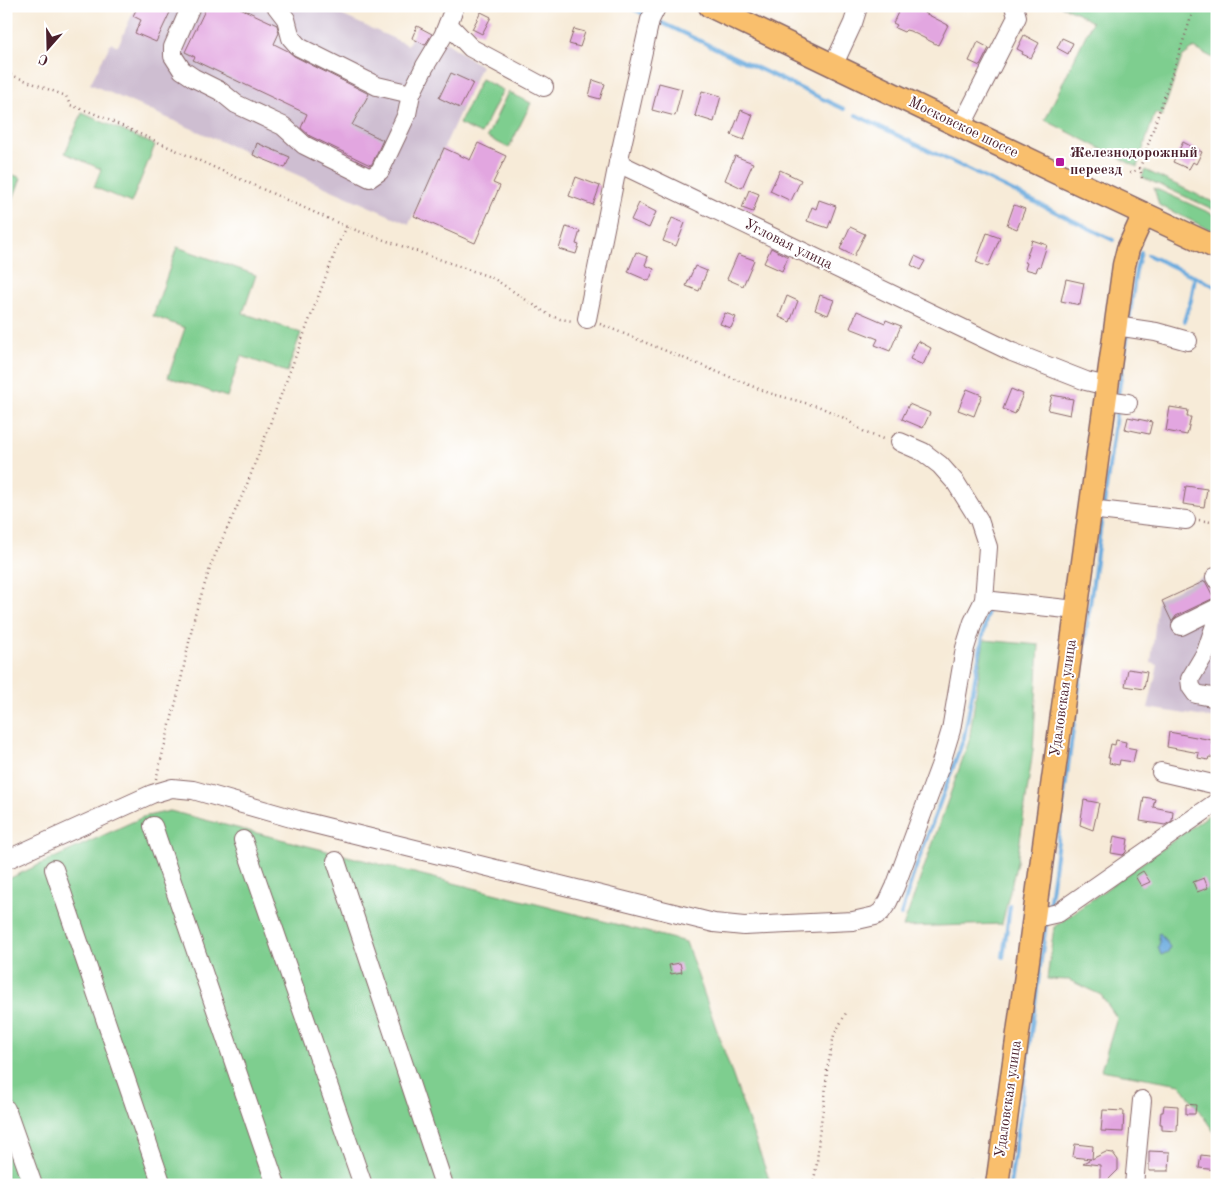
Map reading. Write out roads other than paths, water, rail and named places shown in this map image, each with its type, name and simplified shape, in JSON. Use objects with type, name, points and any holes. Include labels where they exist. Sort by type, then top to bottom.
[{"type":"main road","name":"Московское шоссе","points":[[725,10],[833,66],[1217,248]]},
{"type":"main road","name":"Удаловская улица","points":[[997,1185],[1116,326],[1128,249],[1144,214]]},
{"type":"street","points":[[191,6],[173,47],[173,56],[182,70],[220,91],[236,104],[283,126],[304,145],[370,178],[380,171],[407,114],[411,94],[443,36],[455,6]]},
{"type":"street","points":[[276,6],[286,19],[291,38],[299,48],[377,86],[411,94]]},
{"type":"street","points":[[587,319],[618,163],[650,20],[656,6]]},
{"type":"street","points":[[961,127],[1017,17],[1014,6]]},
{"type":"street","points":[[833,66],[853,23],[858,7]]},
{"type":"street","points":[[448,24],[470,48],[544,87]]},
{"type":"street","name":"Угловая улица","points":[[618,163],[1012,352],[1086,381],[1128,403]]},
{"type":"street","points":[[1116,326],[1156,332],[1188,341]]},
{"type":"street","points":[[6,860],[152,794],[172,788],[193,790],[298,820],[714,923],[744,926],[853,922],[875,916],[881,912],[888,902],[895,886],[940,766],[951,730],[965,648],[973,622],[984,600],[988,547],[979,520],[956,483],[940,465],[923,452],[900,442]]},
{"type":"street","points":[[1090,509],[1186,520]]},
{"type":"street","points":[[984,600],[1076,610]]},
{"type":"street","points":[[1181,626],[1217,608]]},
{"type":"street","points":[[1217,619],[1206,652],[1190,679],[1191,687],[1196,694],[1217,698]]},
{"type":"street","points":[[1161,772],[1217,786]]},
{"type":"street","points":[[1034,915],[1046,916],[1058,913],[1217,802]]},
{"type":"street","points":[[153,826],[276,1185]]},
{"type":"street","points":[[243,840],[363,1185]]},
{"type":"street","points":[[336,861],[444,1185]]},
{"type":"street","points":[[54,869],[162,1185]]},
{"type":"street","points":[[1134,1185],[1142,1100]]},
{"type":"street","points":[[6,1110],[33,1185]]},
{"type":"water","points":[[1160,933],[1170,947],[1168,952],[1161,955],[1158,947],[1160,942],[1158,934]]},
{"type":"waterway","points":[[627,6],[644,14]]},
{"type":"waterway","points":[[658,21],[844,109]]},
{"type":"waterway","points":[[856,115],[1113,240]]},
{"type":"waterway","points":[[1129,322],[1136,270],[1141,252]]},
{"type":"waterway","points":[[1148,255],[1217,287]]},
{"type":"waterway","points":[[1184,321],[1191,300],[1195,277]]},
{"type":"waterway","points":[[1118,396],[1128,332]]},
{"type":"waterway","points":[[1104,505],[1117,408]]},
{"type":"waterway","points":[[1049,907],[1102,516]]},
{"type":"waterway","points":[[901,915],[913,875],[964,738],[988,609]]},
{"type":"waterway","points":[[1003,957],[1010,906]]},
{"type":"waterway","points":[[1010,1185],[1046,924]]},
{"type":"waterway","points":[[969,1185],[970,1178]]},
{"type":"place","name":"Железнодорожный переезд","points":[[1060,162]]}]
